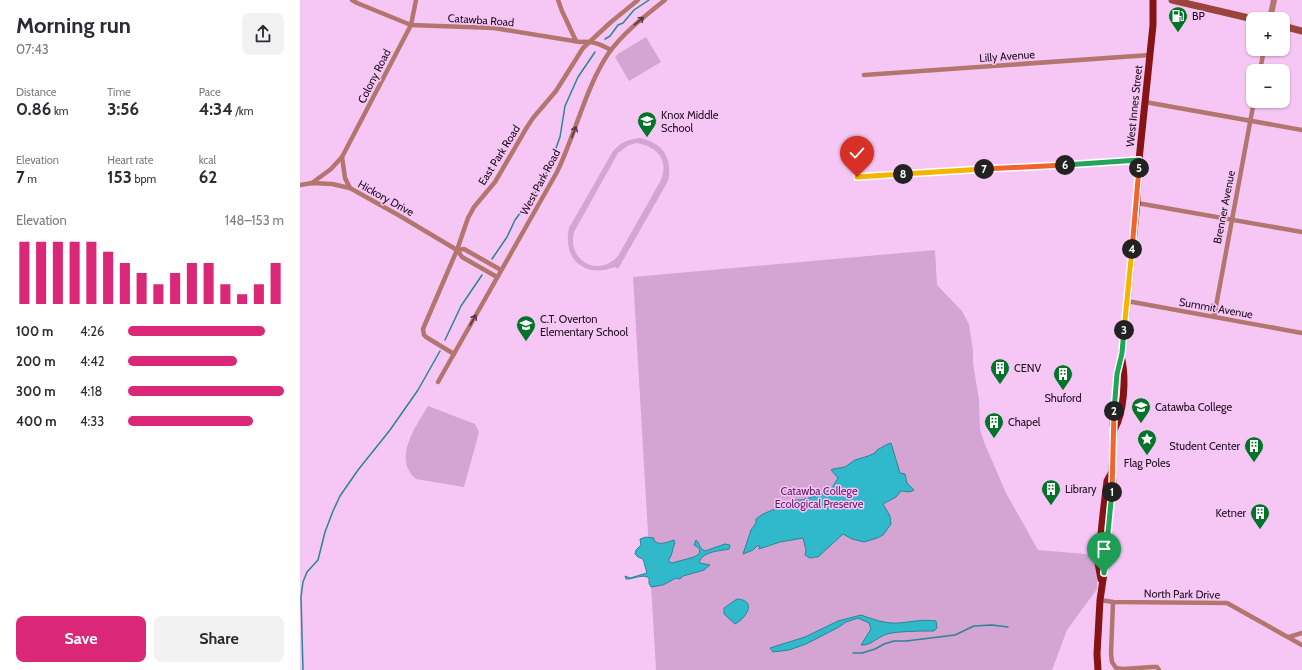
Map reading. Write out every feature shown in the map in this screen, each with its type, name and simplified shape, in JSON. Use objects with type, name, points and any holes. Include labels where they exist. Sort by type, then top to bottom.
[{"type":"main road","name":"West Innes Street","points":[[1098,670],[1097,654],[1102,583],[1098,563],[1107,481],[1112,472],[1113,425],[1117,374],[1121,358],[1137,203],[1139,160],[1153,25],[1153,0]]},
{"type":"main road","points":[[1172,0],[1246,17]]},
{"type":"main road","points":[[1290,28],[1302,31]]},
{"type":"street","name":"Catawba Road","points":[[352,0],[410,25],[494,28],[576,41],[590,41],[598,43],[611,50]]},
{"type":"street","name":"Colony Road","points":[[312,183],[331,169],[342,157],[410,25],[416,0]]},
{"type":"street","points":[[558,0],[576,41]]},
{"type":"street","name":"East Park Road","points":[[454,354],[426,337],[423,329],[457,250],[468,218],[474,207],[495,182],[533,118],[556,91],[583,48],[638,0]]},
{"type":"street","name":"West Park Road","points":[[438,382],[557,172],[590,90],[611,50],[631,28],[665,0]]},
{"type":"street","points":[[1271,12],[1274,0]]},
{"type":"street","name":"Lilly Avenue","points":[[864,75],[1150,55]]},
{"type":"street","points":[[1145,102],[1302,130]]},
{"type":"street","name":"Brenner Avenue","points":[[1214,317],[1253,108]]},
{"type":"street","points":[[342,157],[345,178],[350,188]]},
{"type":"street","points":[[857,177],[1139,160]]},
{"type":"street","name":"Hickory Drive","points":[[300,185],[312,183],[332,184],[350,188],[457,250],[462,257],[497,277]]},
{"type":"street","points":[[1137,203],[1302,232]]},
{"type":"street","name":"Hickory Drive","points":[[457,250],[464,249],[501,270]]},
{"type":"street","name":"Summit Avenue","points":[[1127,301],[1302,333]]},
{"type":"street","name":"North Park Drive","points":[[1100,600],[1113,602],[1227,604],[1302,645]]},
{"type":"street","points":[[1113,602],[1111,654],[1112,662],[1116,668],[1157,667],[1159,670]]},
{"type":"street","points":[[1289,637],[1302,633]]},
{"type":"green space","points":[[646,37],[661,62],[629,81],[615,57]]},
{"type":"green space","points":[[640,138],[655,144],[664,153],[669,165],[668,181],[618,269],[615,267],[604,270],[585,268],[578,264],[569,249],[569,228],[613,151],[622,143]],"holes":[[[637,143],[644,145],[660,155],[663,166],[661,180],[618,256],[602,266],[593,266],[586,263],[575,251],[573,242],[574,232],[618,153],[629,145]]]},
{"type":"green space","name":"Catawba College Ecological Preserve","points":[[935,250],[937,285],[962,311],[969,324],[979,400],[980,429],[1006,493],[1038,550],[1098,555],[1097,589],[1067,630],[1052,670],[656,670],[633,277]]},
{"type":"green space","points":[[428,406],[475,424],[479,432],[464,487],[416,479],[409,471],[406,462],[408,442]]},
{"type":"shaded area","points":[[891,443],[900,473],[905,474],[907,483],[914,490],[910,492],[901,491],[896,497],[883,504],[890,516],[891,524],[883,535],[864,542],[852,539],[843,534],[818,557],[812,558],[805,555],[806,550],[803,538],[780,542],[759,549],[760,546],[757,546],[753,550],[743,554],[751,530],[756,523],[756,519],[763,514],[796,500],[802,500],[824,493],[832,488],[838,478],[831,470],[845,467],[855,460],[875,453],[877,450]]},
{"type":"shaded area","points":[[646,537],[654,538],[654,541],[659,543],[674,540],[675,543],[669,559],[669,562],[672,563],[694,557],[699,554],[699,548],[694,545],[696,540],[705,551],[725,544],[730,545],[729,549],[712,552],[701,558],[700,563],[710,565],[704,570],[683,576],[680,579],[676,578],[663,585],[651,587],[649,578],[647,577],[642,576],[626,579],[625,576],[630,578],[647,573],[643,559],[635,554],[636,550],[641,545],[640,539]]},
{"type":"shaded area","points":[[737,599],[747,602],[748,610],[743,618],[735,624],[724,614],[724,608]]},
{"type":"shaded area","points":[[861,615],[874,620],[889,623],[931,620],[936,621],[937,628],[934,631],[887,634],[871,643],[861,645],[871,629],[869,623],[858,618],[846,622],[806,644],[789,650],[773,652],[770,648],[805,637],[838,621]]},
{"type":"waterway","points":[[605,39],[610,36],[618,25],[623,23],[634,10],[649,0]]},
{"type":"waterway","points":[[492,259],[507,237],[515,220],[537,190],[548,170],[560,137],[565,106],[578,77],[595,52]]},
{"type":"waterway","points":[[445,340],[461,306],[482,275]]},
{"type":"waterway","points":[[303,670],[301,597],[303,582],[307,572],[318,560],[325,532],[333,511],[340,496],[358,470],[390,430],[418,390],[440,351]]},
{"type":"waterway","points":[[853,653],[862,653],[894,641],[955,635],[974,626],[992,625],[1008,627]]},
{"type":"place","name":"BP","points":[[1178,33]]},
{"type":"place","name":"Knox Middle School","points":[[647,138]]},
{"type":"place","name":"C.T. Overton Elementary School","points":[[526,342]]},
{"type":"place","name":"CENV","points":[[1000,385]]},
{"type":"place","name":"Shuford","points":[[1063,391]]},
{"type":"place","name":"Catawba College","points":[[1141,424]]},
{"type":"place","name":"Chapel","points":[[994,439]]},
{"type":"place","name":"Flag Poles","points":[[1147,456]]},
{"type":"place","name":"Student Center","points":[[1254,463]]},
{"type":"place","name":"Library","points":[[1051,506]]},
{"type":"place","name":"Ketner","points":[[1260,530]]},
{"type":"route","points":[[857,177],[1139,160],[1137,203],[1122,353],[1117,374],[1113,425],[1113,482],[1104,573]]}]
